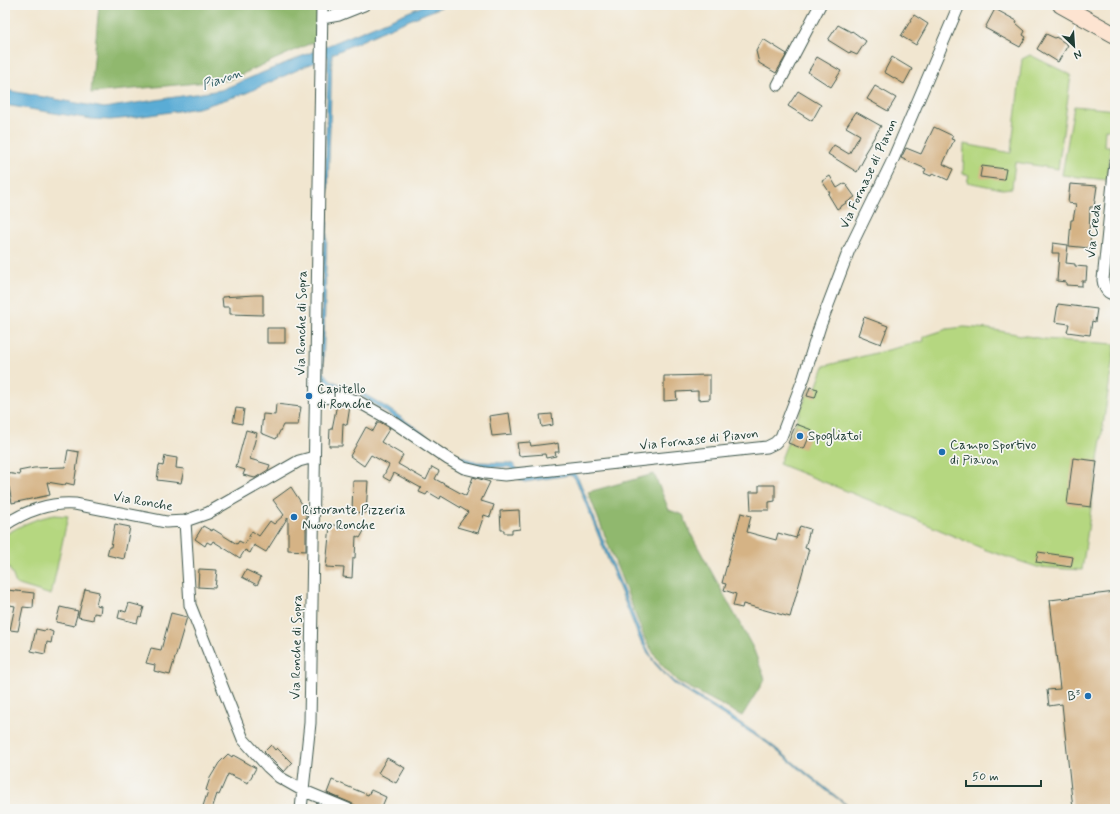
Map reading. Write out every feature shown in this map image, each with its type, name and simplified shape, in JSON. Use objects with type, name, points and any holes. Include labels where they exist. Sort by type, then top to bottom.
[{"type":"main road","points":[[1061,5],[1115,35]]},
{"type":"street","name":"Via Ronche di Sopra","points":[[301,809],[310,723],[322,5]]},
{"type":"street","points":[[322,18],[339,14],[364,5]]},
{"type":"street","points":[[778,85],[820,5]]},
{"type":"street","name":"Via Fornase di Piavon","points":[[315,398],[343,397],[357,401],[389,419],[448,459],[464,468],[485,473],[505,475],[766,447],[775,443],[781,437],[804,377],[820,326],[849,250],[890,164],[959,5]]},
{"type":"street","name":"Via Creda","points":[[1115,164],[1103,280],[1105,288],[1108,292],[1115,294]]},
{"type":"street","name":"Via Ronche","points":[[5,525],[17,517],[36,510],[66,503],[166,522],[186,522],[208,513],[299,461],[314,457]]},
{"type":"street","points":[[186,522],[190,605],[240,733],[245,742],[279,777],[302,790],[348,809]]},
{"type":"green space","points":[[99,5],[319,5],[318,40],[229,80],[91,93]]},
{"type":"green space","points":[[1030,55],[1071,75],[1058,169],[1015,162],[1012,188],[1002,189],[967,182],[969,175],[963,174],[964,144],[1011,153],[1022,59]]},
{"type":"green space","points":[[1074,106],[1115,110],[1115,130],[1105,129],[1104,146],[1110,146],[1107,180],[1062,175]]},
{"type":"green space","name":"Campo Sportivo di Piavon","points":[[964,327],[989,329],[1043,339],[1115,344],[1082,570],[1037,567],[986,550],[894,510],[779,464],[810,387],[816,388],[824,366],[924,341],[923,337],[947,329]]},
{"type":"green space","points":[[654,474],[669,510],[683,515],[693,538],[753,648],[765,679],[742,716],[677,681],[659,662],[645,639],[588,492]]},
{"type":"green space","points":[[55,515],[68,516],[51,595],[16,584],[12,573],[5,562],[5,535],[29,522]]},
{"type":"water","points":[[425,5],[446,5],[332,54],[323,371],[332,381],[357,390],[386,407],[452,453],[476,462],[509,463],[513,464],[518,469],[574,472],[579,480],[643,640],[654,661],[674,682],[733,718],[768,742],[852,809],[767,743],[673,683],[655,664],[640,640],[574,477],[569,475],[525,482],[520,480],[509,467],[483,467],[461,462],[360,395],[325,381],[321,376],[320,363],[328,56],[244,94],[198,108],[110,120],[91,119],[5,105],[5,90],[104,108],[221,90]]},
{"type":"building","points":[[995,9],[1017,21],[1016,23],[1025,31],[1023,35],[1026,37],[1020,47],[985,28]]},
{"type":"building","points":[[914,15],[928,24],[916,45],[901,36]]},
{"type":"building","points":[[838,25],[851,32],[852,31],[866,41],[857,55],[850,52],[849,53],[828,40]]},
{"type":"building","points":[[1046,34],[1055,38],[1056,37],[1068,45],[1058,62],[1037,49]]},
{"type":"building","points":[[763,39],[787,54],[776,73],[759,63],[756,51]]},
{"type":"building","points":[[817,57],[841,71],[831,87],[808,72]]},
{"type":"building","points":[[892,57],[912,69],[904,84],[884,72]]},
{"type":"building","points":[[875,86],[896,98],[888,111],[867,99]]},
{"type":"building","points":[[798,91],[821,105],[812,121],[788,106]]},
{"type":"building","points":[[856,112],[881,126],[864,154],[866,155],[857,172],[828,154],[834,145],[849,154],[860,135],[846,127]]},
{"type":"building","points":[[934,127],[953,136],[951,139],[954,140],[943,164],[953,169],[948,180],[933,173],[931,176],[924,173],[926,169],[901,158],[906,148],[921,154]]},
{"type":"building","points":[[982,166],[1006,169],[1004,180],[980,177]]},
{"type":"building","points":[[830,176],[837,188],[845,183],[855,197],[837,209],[828,194],[830,193],[822,181]]},
{"type":"building","points":[[1070,184],[1097,186],[1094,207],[1090,207],[1089,234],[1091,234],[1089,248],[1069,246],[1071,220],[1073,220],[1076,204],[1068,203]]},
{"type":"building","points":[[1053,243],[1068,245],[1066,263],[1075,264],[1075,266],[1087,267],[1086,281],[1082,281],[1082,286],[1066,285],[1066,282],[1057,281],[1059,253],[1052,253]]},
{"type":"building","points":[[263,295],[263,315],[230,314],[230,307],[223,307],[222,297]]},
{"type":"building","points":[[1058,304],[1097,309],[1095,322],[1092,321],[1090,335],[1067,332],[1069,324],[1055,322]]},
{"type":"building","points":[[864,317],[888,326],[881,344],[858,335]]},
{"type":"building","points":[[267,328],[285,328],[285,343],[267,343]]},
{"type":"building","points":[[710,375],[710,399],[698,400],[698,391],[676,392],[677,400],[664,401],[664,376]]},
{"type":"building","points":[[810,387],[818,389],[815,398],[807,396]]},
{"type":"building","points":[[276,404],[301,407],[298,425],[283,425],[276,439],[261,433],[263,414],[275,415]]},
{"type":"building","points":[[337,404],[350,406],[347,425],[343,423],[342,446],[329,446],[330,429],[332,429]]},
{"type":"building","points":[[236,408],[244,409],[242,424],[233,422]]},
{"type":"building","points":[[509,413],[512,434],[492,436],[489,416]]},
{"type":"building","points":[[552,414],[553,425],[542,427],[540,415]]},
{"type":"building","points":[[378,422],[390,428],[381,442],[403,455],[398,464],[426,480],[432,467],[439,471],[435,479],[466,496],[473,477],[490,482],[481,501],[494,505],[490,517],[484,515],[478,533],[457,527],[468,512],[441,496],[440,499],[428,492],[426,495],[419,492],[421,488],[394,473],[390,481],[383,477],[389,465],[371,455],[364,466],[350,456],[366,427],[373,431]]},
{"type":"building","name":"Spogliatoi","points":[[796,424],[812,430],[804,449],[788,443]]},
{"type":"building","points":[[246,430],[257,433],[250,459],[270,465],[268,470],[255,478],[243,475],[245,470],[236,467]]},
{"type":"building","points":[[530,442],[531,446],[558,443],[559,452],[555,452],[556,456],[546,458],[545,454],[519,456],[517,443]]},
{"type":"building","points":[[68,450],[79,452],[74,485],[47,482],[50,495],[12,503],[9,487],[5,486],[6,473],[20,475],[19,471],[34,468],[65,467]]},
{"type":"building","points":[[165,456],[177,458],[176,468],[184,469],[181,483],[157,480],[159,465],[163,466]]},
{"type":"building","points":[[1073,458],[1097,461],[1091,507],[1067,504]]},
{"type":"building","points":[[353,481],[368,481],[366,513],[352,512]]},
{"type":"building","points":[[759,485],[775,485],[775,501],[769,502],[769,510],[751,510],[750,492],[759,492]]},
{"type":"building","points":[[291,487],[302,504],[306,515],[306,551],[288,550],[288,517],[266,552],[254,545],[250,553],[245,550],[240,558],[213,541],[211,544],[207,542],[205,546],[195,539],[203,526],[212,531],[213,529],[237,544],[239,541],[245,544],[252,531],[259,536],[270,521],[274,524],[284,515],[273,500]]},
{"type":"building","points":[[519,510],[520,529],[512,530],[512,533],[504,533],[504,530],[501,530],[500,511]]},
{"type":"building","points":[[741,513],[751,516],[747,532],[776,540],[778,533],[796,538],[800,526],[810,529],[805,548],[809,549],[790,617],[743,604],[742,608],[733,606],[736,594],[724,590],[726,584],[722,583]]},
{"type":"building","points":[[115,524],[130,527],[124,559],[107,555],[109,547],[111,547]]},
{"type":"building","points":[[330,525],[356,526],[364,531],[360,538],[356,536],[352,578],[343,577],[344,568],[326,567]]},
{"type":"building","points":[[1038,552],[1073,557],[1071,567],[1036,562]]},
{"type":"building","points":[[199,569],[217,570],[215,588],[198,587]]},
{"type":"building","points":[[246,570],[261,577],[257,585],[242,577]]},
{"type":"building","points":[[85,589],[99,592],[96,605],[101,606],[100,614],[94,613],[93,620],[78,617]]},
{"type":"building","points":[[7,590],[34,593],[33,608],[23,607],[18,631],[10,630],[15,606],[5,604]]},
{"type":"building","name":"B³","points":[[1115,592],[1115,809],[1073,809],[1062,704],[1049,706],[1047,690],[1060,689],[1050,600]]},
{"type":"building","points":[[129,603],[144,607],[141,617],[139,616],[137,623],[118,618],[120,610],[126,612]]},
{"type":"building","points":[[60,607],[78,611],[74,626],[56,622]]},
{"type":"building","points":[[171,613],[187,617],[170,675],[154,671],[155,665],[146,663],[151,648],[161,650]]},
{"type":"building","points":[[36,629],[45,631],[46,629],[53,632],[51,643],[47,642],[45,654],[31,651]]},
{"type":"building","points":[[271,745],[275,750],[277,748],[292,763],[284,772],[264,752]]},
{"type":"building","points":[[228,754],[232,757],[233,755],[256,768],[248,783],[228,774],[219,795],[217,794],[212,809],[202,809],[208,791],[206,790],[210,778],[219,763]]},
{"type":"building","points":[[387,758],[405,768],[396,783],[378,773]]},
{"type":"building","points":[[332,780],[368,795],[371,790],[386,797],[381,809],[362,809],[327,793]]},
{"type":"place","name":"Capitello di Ronche","points":[[309,396]]},
{"type":"place","name":"Spogliatoi","points":[[800,436]]},
{"type":"place","name":"Campo Sportivo di Piavon","points":[[942,452]]},
{"type":"place","name":"Ristorante Pizzeria Nuovo Ronche","points":[[294,517]]},
{"type":"place","name":"B³","points":[[1088,696]]},
{"type":"water label","name":"Piavon","points":[[222,79]]}]
